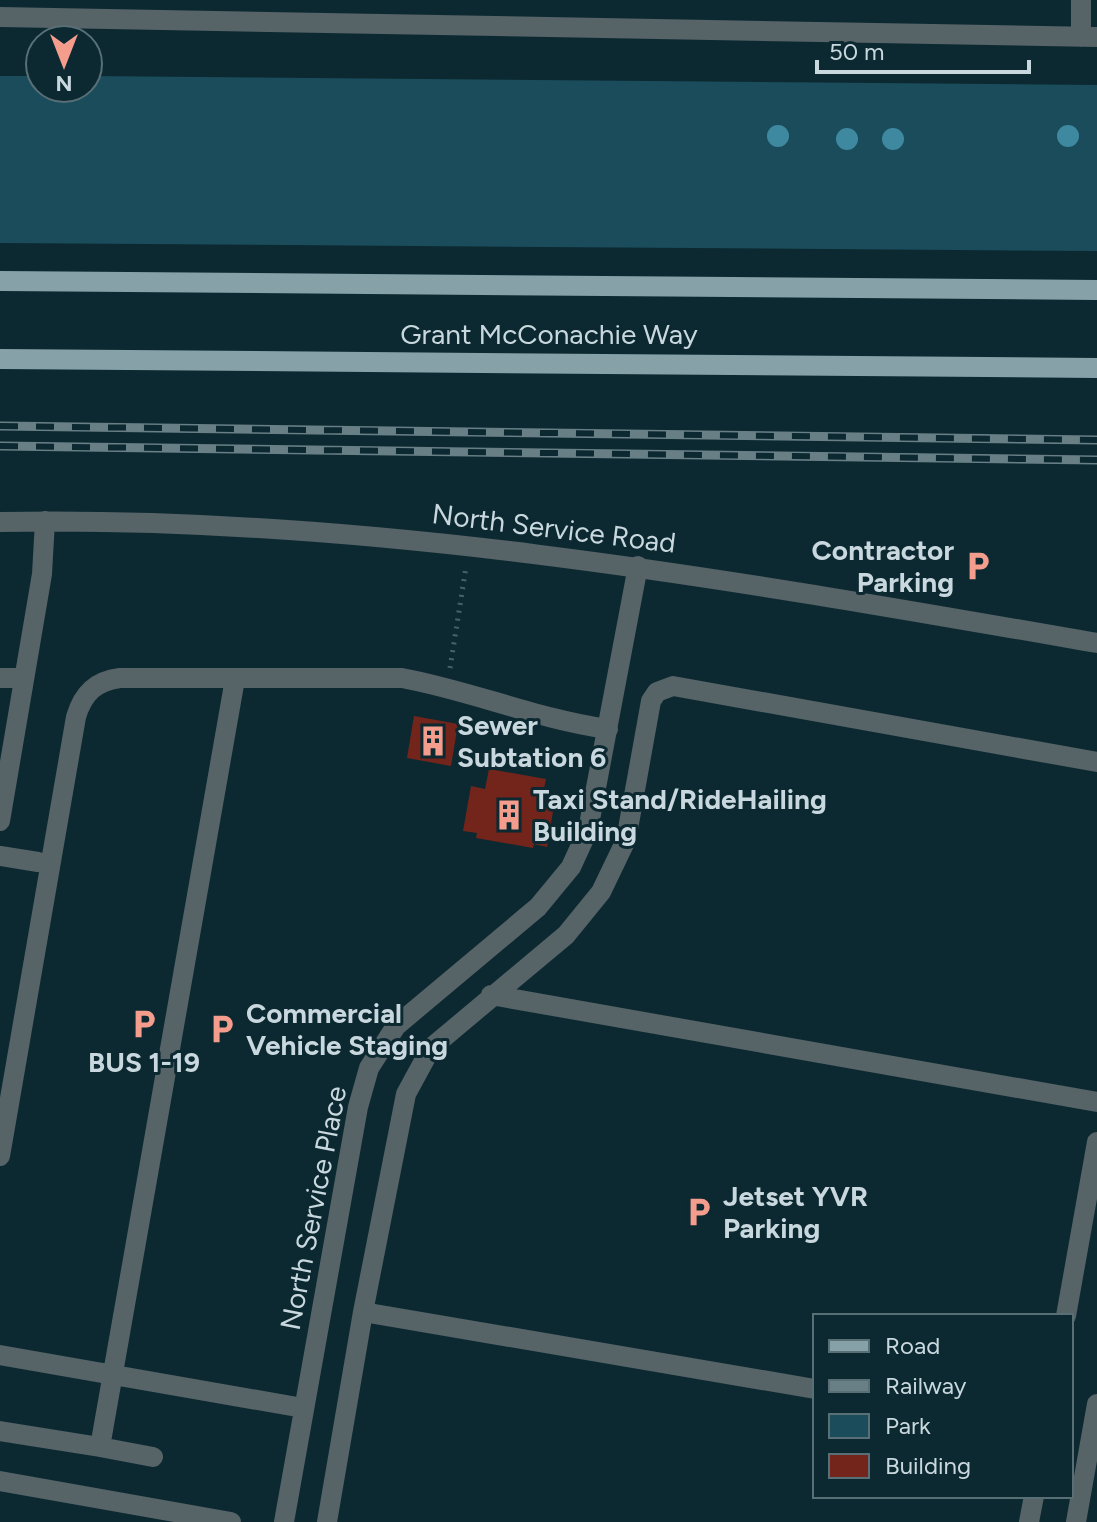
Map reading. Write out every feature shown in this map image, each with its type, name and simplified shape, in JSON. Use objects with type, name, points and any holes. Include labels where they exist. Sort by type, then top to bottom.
[{"type":"main road","name":"Grant McConachie Way","points":[[0,281],[1097,290]]},
{"type":"main road","name":"Grant McConachie Way","points":[[0,359],[1097,368]]},
{"type":"street","points":[[0,17],[1089,37],[1081,0]]},
{"type":"street","points":[[0,821],[42,574],[45,521]]},
{"type":"street","name":"North Service Road","points":[[0,522],[45,521],[353,533],[638,566],[1097,643]]},
{"type":"street","name":"North Service Place","points":[[284,1522],[358,1107],[369,1068],[396,1026],[557,888],[581,849],[588,830],[638,566]]},
{"type":"street","points":[[0,678],[24,678]]},
{"type":"street","points":[[0,1156],[80,703],[94,686],[106,680],[394,678],[447,686],[563,723],[608,729]]},
{"type":"street","points":[[100,1447],[235,679]]},
{"type":"street","points":[[327,1522],[363,1312],[406,1094],[431,1048],[566,935],[601,892],[616,866],[633,813],[651,701],[661,689],[673,686],[1097,762]]},
{"type":"street","points":[[0,856],[38,862]]},
{"type":"street","points":[[491,995],[1097,1102]]},
{"type":"street","points":[[1066,1314],[1097,1142]]},
{"type":"street","points":[[363,1312],[813,1389]]},
{"type":"street","points":[[0,1355],[303,1408]]},
{"type":"street","points":[[1076,1522],[1097,1404]]},
{"type":"street","points":[[0,1431],[153,1457]]},
{"type":"street","points":[[0,1481],[231,1522]]},
{"type":"street","points":[[1029,1522],[1034,1498]]},
{"type":"path","points":[[447,686],[469,546]]},
{"type":"green space","points":[[0,76],[24,76],[24,104],[104,104],[104,76],[1097,85],[1097,251],[0,243]]},
{"type":"building","name":"Sewer Subtation 6","points":[[414,716],[458,724],[451,766],[407,758]]},
{"type":"building","name":"Taxi Stand/RideHailing Building","points":[[489,769],[546,779],[542,798],[555,800],[547,847],[534,844],[533,848],[476,838],[477,833],[463,831],[471,786],[485,789]]},
{"type":"railway","points":[[0,426],[1097,440]]},
{"type":"railway","points":[[0,446],[1097,460]]},
{"type":"place","name":"Contractor Parking","points":[[978,566]]},
{"type":"place","name":"Sewer Subtation 6","points":[[433,741]]},
{"type":"place","name":"Taxi Stand/RideHailing Building","points":[[509,815]]},
{"type":"place","name":"BUS 1-19","points":[[144,1024]]},
{"type":"place","name":"Commercial Vehicle Staging","points":[[222,1029]]},
{"type":"place","name":"Jetset YVR Parking","points":[[699,1212]]}]
